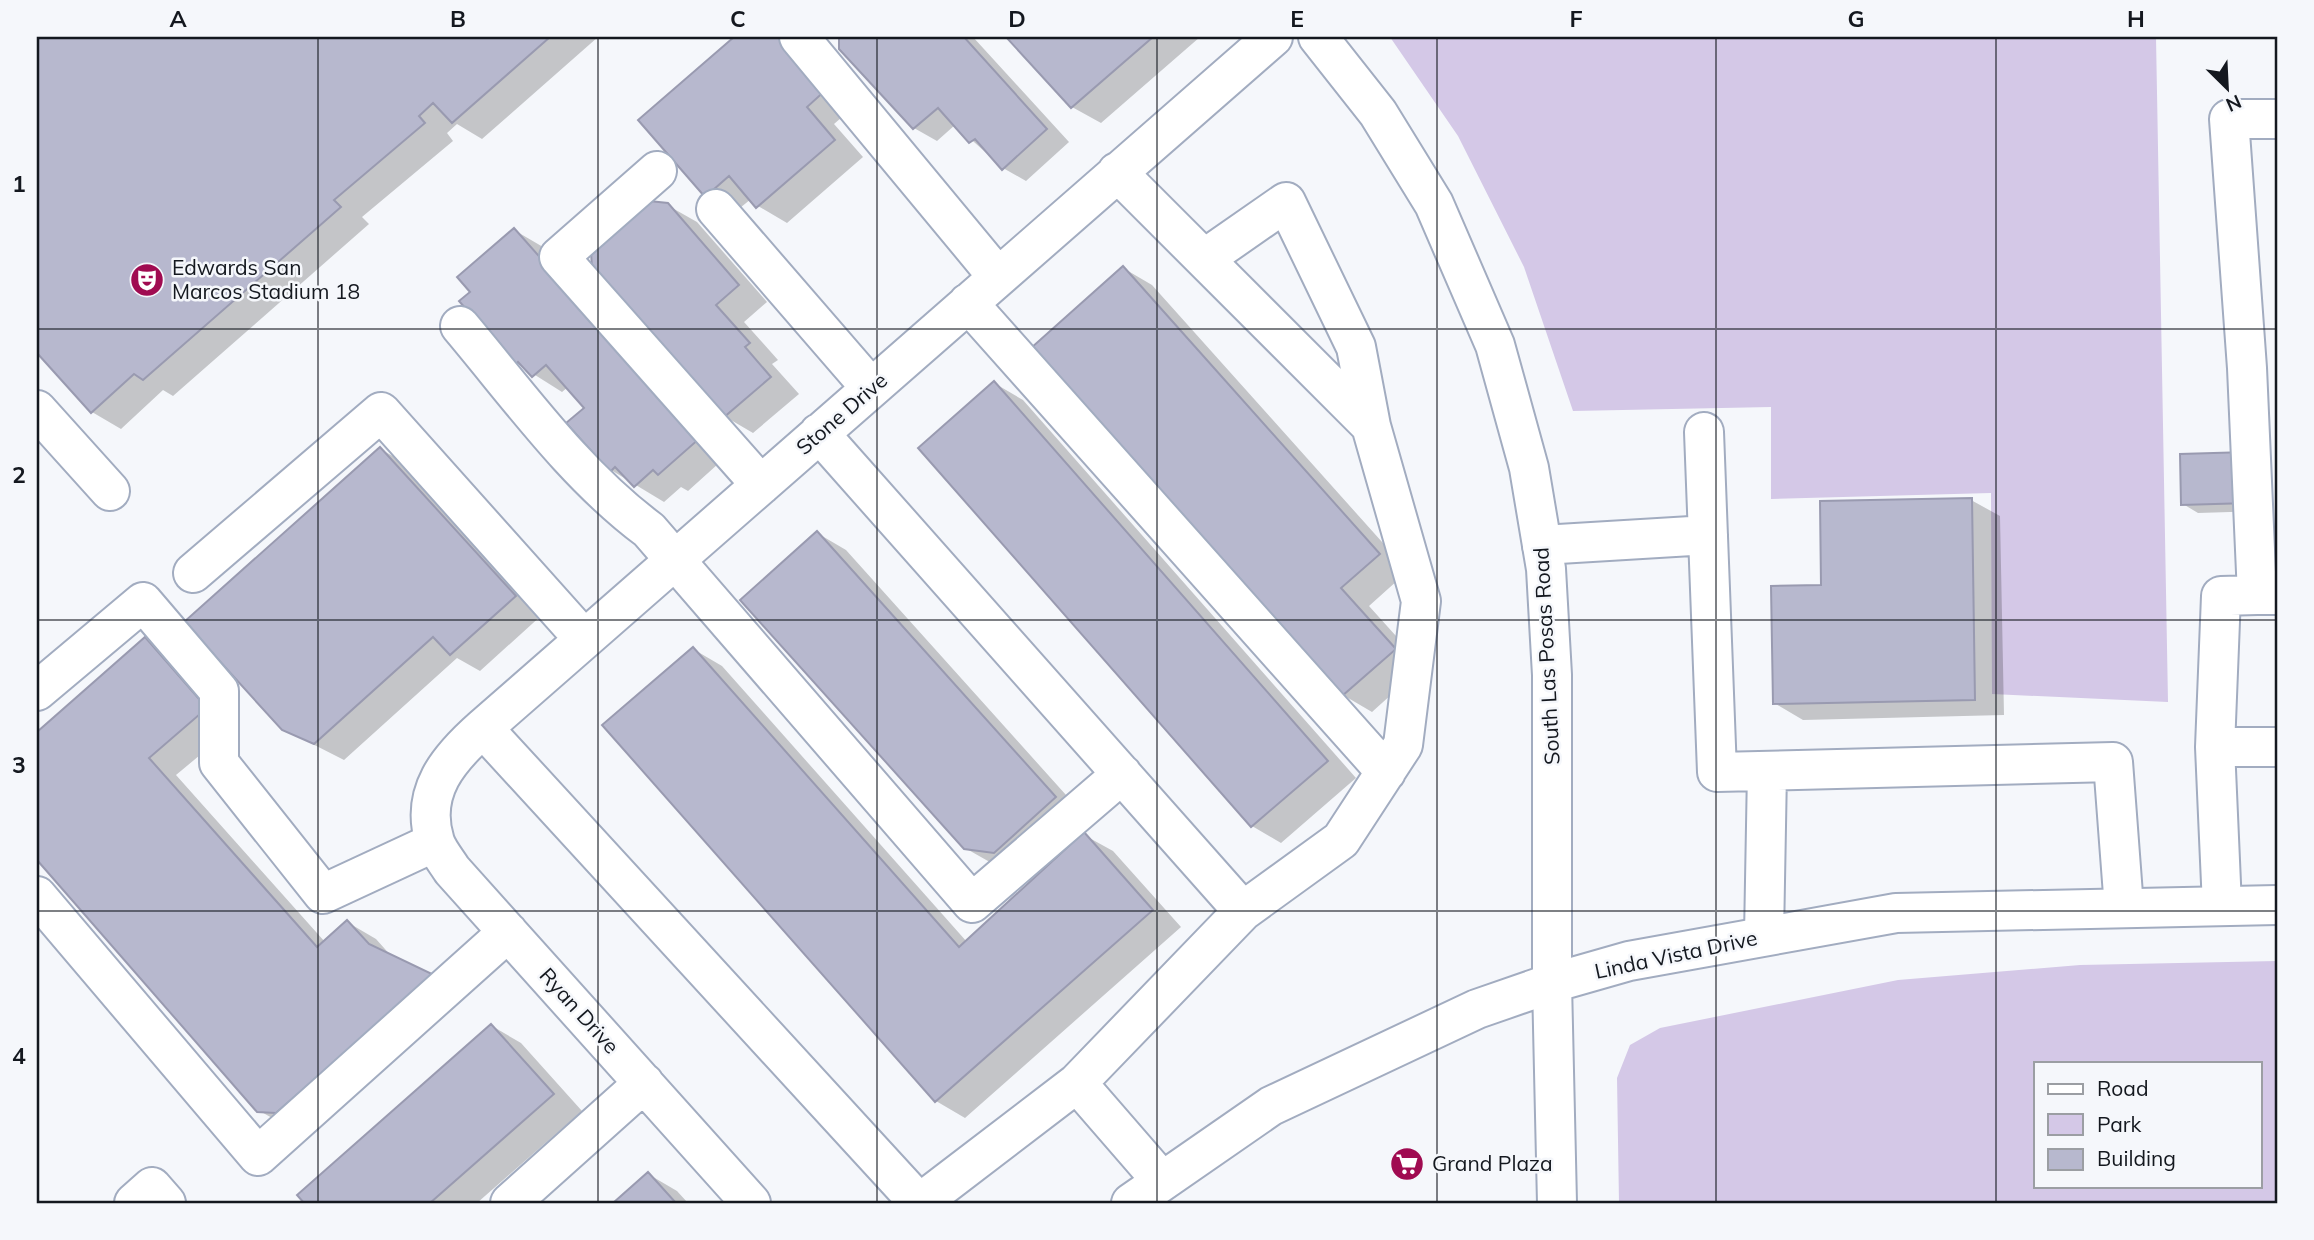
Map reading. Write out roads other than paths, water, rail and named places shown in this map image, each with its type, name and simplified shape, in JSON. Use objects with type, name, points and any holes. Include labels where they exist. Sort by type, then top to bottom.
[{"type":"main road","points":[[799,37],[998,277]]},
{"type":"main road","name":"Stone Drive","points":[[433,824],[439,775],[461,747],[1273,37]]},
{"type":"main road","name":"South Las Posas Road","points":[[1318,37],[1378,113],[1438,213],[1495,345],[1529,468],[1542,545],[1552,675],[1552,983],[1557,1203]]},
{"type":"main road","points":[[2222,906],[2215,747],[2221,596],[2267,595],[2229,119],[2277,119]]},
{"type":"main road","points":[[657,171],[559,257],[761,485]]},
{"type":"main road","points":[[1117,172],[1371,426]]},
{"type":"main road","points":[[483,728],[919,1203],[1077,1083],[1243,911],[1341,840],[1404,745],[1421,601],[1371,426],[1356,347],[1286,202],[1204,259]]},
{"type":"main road","points":[[716,209],[871,388]]},
{"type":"main road","points":[[968,303],[1385,772]]},
{"type":"main road","points":[[460,327],[558,443],[620,508],[649,530],[972,903],[1122,774]]},
{"type":"main road","points":[[37,410],[110,491]]},
{"type":"main road","points":[[193,573],[381,412],[584,639]]},
{"type":"main road","points":[[1704,432],[1717,772],[2113,762],[2124,908]]},
{"type":"main road","points":[[819,433],[1243,911]]},
{"type":"main road","points":[[1542,545],[1708,536]]},
{"type":"main road","points":[[37,691],[143,602],[219,691],[219,763],[323,894],[433,824]]},
{"type":"main road","points":[[2215,747],[2277,747]]},
{"type":"main road","points":[[1764,936],[1767,771]]},
{"type":"main road","name":"Ryan Drive","points":[[433,824],[452,870],[751,1203]]},
{"type":"main road","points":[[37,896],[258,1156],[508,932]]},
{"type":"main road","name":"Linda Vista Drive","points":[[1131,1203],[1271,1106],[1477,1009],[1552,983],[1629,961],[1896,913],[2277,905]]},
{"type":"main road","points":[[510,1203],[643,1083]]},
{"type":"main road","points":[[1077,1083],[1162,1181]]},
{"type":"main road","points":[[134,1203],[152,1187],[166,1203]]},
{"type":"place","name":"Edwards San Marcos Stadium 18","points":[[147,280]]},
{"type":"place","name":"Grand Plaza","points":[[1407,1164]]}]
